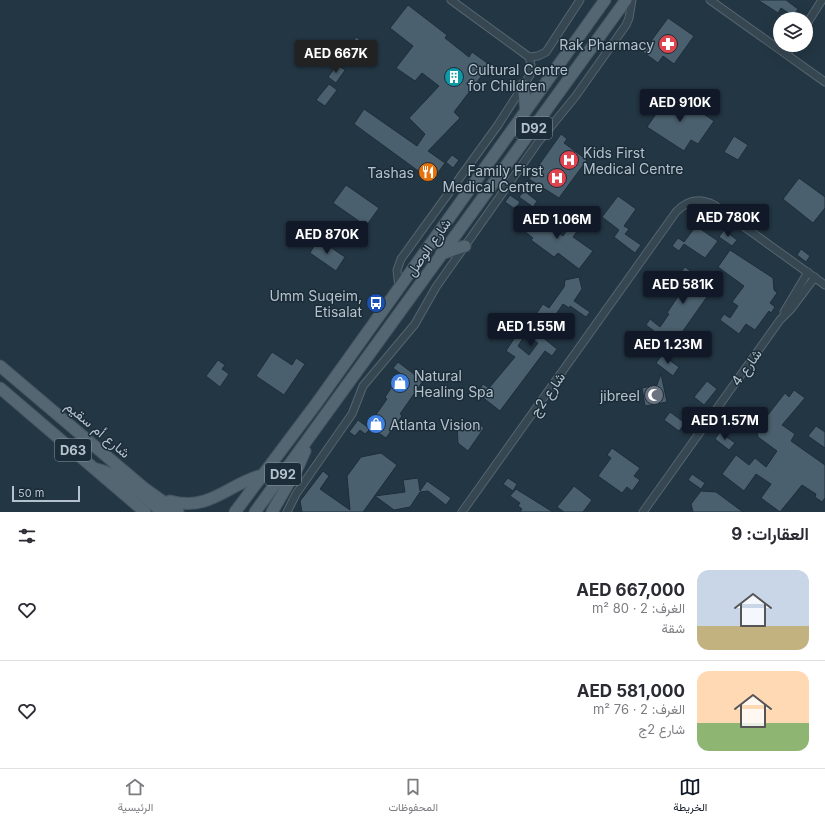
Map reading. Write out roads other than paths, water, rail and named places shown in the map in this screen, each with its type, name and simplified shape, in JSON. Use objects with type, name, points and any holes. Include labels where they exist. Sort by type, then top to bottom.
[{"type":"main road","name":"شارع الوصل","points":[[235,512],[316,404],[605,0]]},
{"type":"main road","name":"شارع الوصل","points":[[255,512],[397,319],[441,254],[579,67],[626,0]]},
{"type":"main road","points":[[523,85],[526,110]]},
{"type":"main road","points":[[441,254],[465,246]]},
{"type":"main road","name":"شارع أم سقيم","points":[[0,366],[144,488],[178,512]]},
{"type":"main road","name":"D63","points":[[0,388],[145,512]]},
{"type":"main road","points":[[272,512],[298,467],[311,435]]},
{"type":"main road","points":[[94,468],[111,472],[121,478],[162,512]]},
{"type":"main road","points":[[144,488],[172,503],[198,507],[218,500],[241,483],[262,475]]},
{"type":"street","points":[[451,0],[529,57],[538,56],[546,52],[580,0]]},
{"type":"street","points":[[287,512],[293,497],[352,414],[363,386],[415,324],[433,290],[539,141],[575,97],[626,26],[630,18],[632,0]]},
{"type":"street","points":[[710,0],[773,43]]},
{"type":"street","points":[[811,12],[822,0]]},
{"type":"street","points":[[813,12],[816,7]]},
{"type":"street","points":[[787,52],[825,82]]},
{"type":"street","points":[[399,288],[397,270],[401,259],[498,124],[523,85],[531,70],[529,57]]},
{"type":"street","name":"شارع 2ج","points":[[462,512],[676,212],[691,202],[703,201],[714,205],[808,272]]},
{"type":"street","points":[[808,272],[825,285]]},
{"type":"street","name":"شارع 4","points":[[643,512],[780,320],[808,272]]},
{"type":"street","name":"شارع 4","points":[[780,320],[791,309],[815,277]]},
{"type":"place","name":"Rak Pharmacy","points":[[668,44]]},
{"type":"place","name":"Cultural Centre for Children","points":[[454,77]]},
{"type":"place","name":"Kids First Medical Centre","points":[[569,160]]},
{"type":"place","name":"Tashas","points":[[428,172]]},
{"type":"place","name":"Family First Medical Centre","points":[[557,178]]},
{"type":"place","name":"Umm Suqeim, Etisalat","points":[[376,303]]},
{"type":"place","name":"Natural Healing Spa","points":[[400,383]]},
{"type":"place","name":"jibreel","points":[[654,395]]},
{"type":"place","name":"Atlanta Vision","points":[[376,424]]}]
